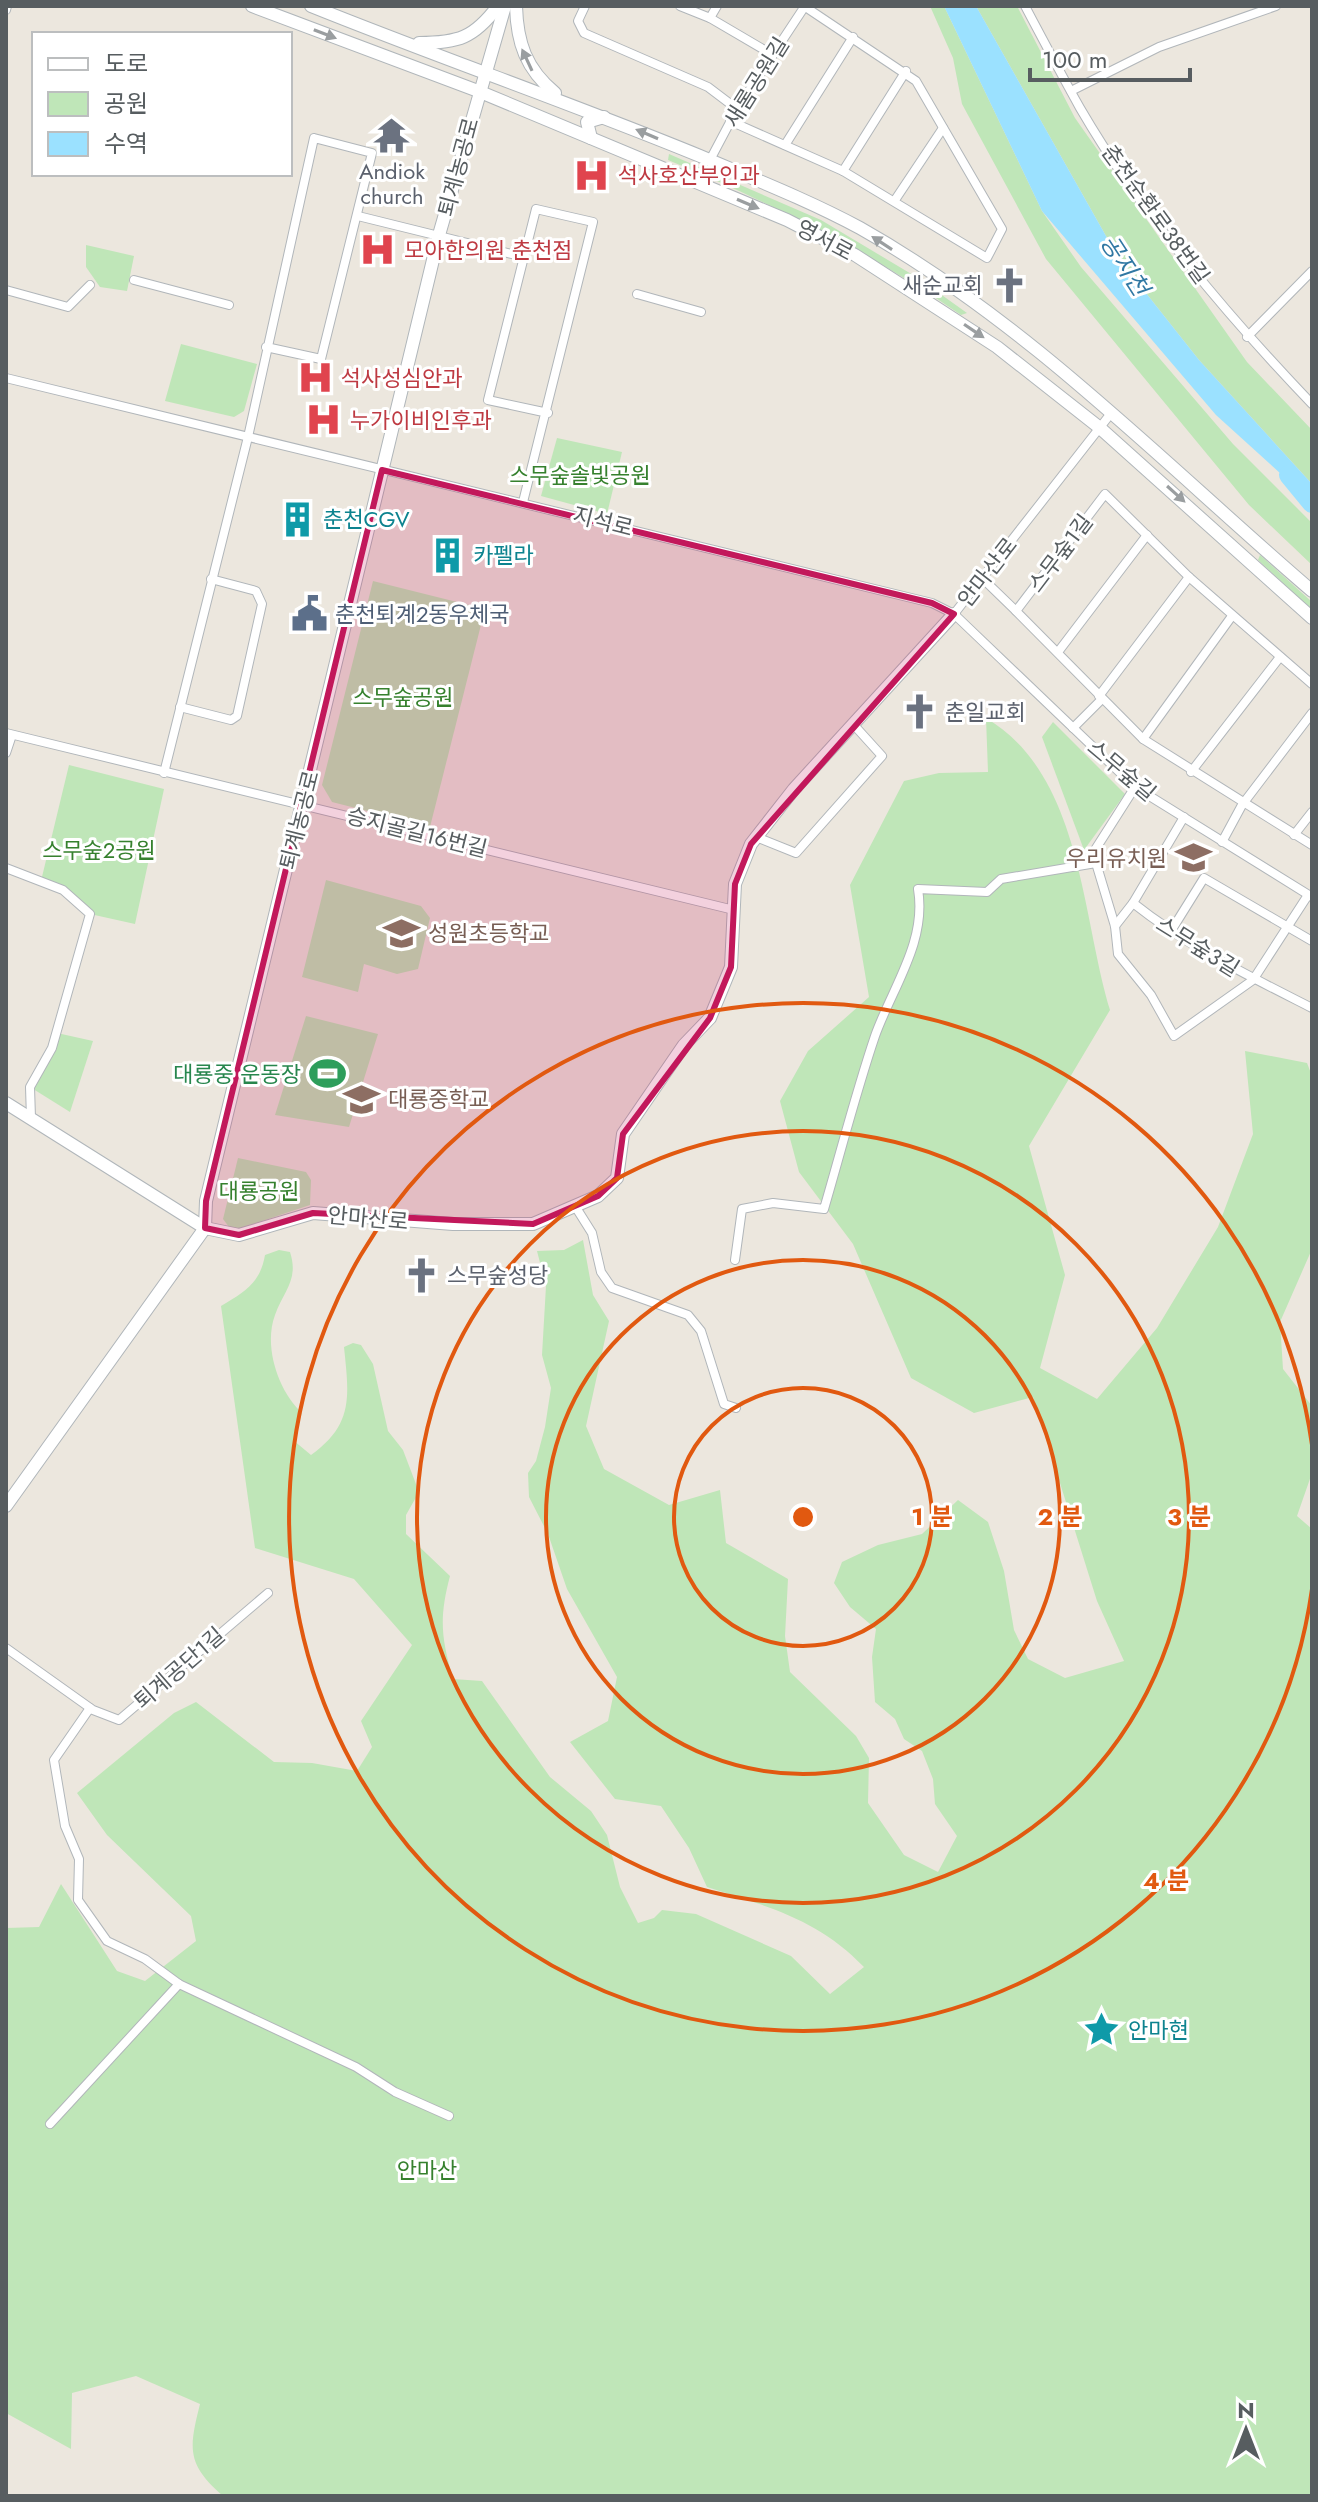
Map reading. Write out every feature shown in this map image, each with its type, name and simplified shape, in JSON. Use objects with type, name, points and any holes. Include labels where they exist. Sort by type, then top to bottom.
[{"type":"street","name":"영서로","points":[[252,6],[364,49],[563,100],[772,184],[860,229],[952,287],[1064,372],[1168,460],[1312,591]]},
{"type":"street","name":"영서로","points":[[311,6],[408,42],[591,138],[787,220],[855,255],[997,347],[1100,428],[1312,618]]},
{"type":"street","points":[[408,42],[458,41],[486,21],[498,6]]},
{"type":"street","name":"퇴계농공로","points":[[6,1506],[205,1228],[206,1201],[439,235],[481,80],[505,6]]},
{"type":"street","points":[[516,6],[522,53],[531,70],[563,100]]},
{"type":"street","points":[[585,6],[578,21],[584,33],[708,87],[737,109]]},
{"type":"street","points":[[680,6],[710,18],[773,55]]},
{"type":"street","points":[[710,18],[717,6]]},
{"type":"street","points":[[730,121],[843,171],[987,258],[1002,229],[916,81],[906,71],[805,6]]},
{"type":"street","name":"새롬공원길","points":[[710,160],[737,109],[805,6]]},
{"type":"street","name":"춘천순환로38번길","points":[[1025,6],[1071,91],[1162,229],[1247,337],[1312,404]]},
{"type":"street","points":[[1071,91],[1159,47],[1276,6]]},
{"type":"street","points":[[364,49],[378,43],[373,30]]},
{"type":"street","points":[[785,145],[853,37]]},
{"type":"street","points":[[843,171],[906,71]]},
{"type":"street","points":[[591,138],[587,122],[604,117]]},
{"type":"street","points":[[895,200],[943,128]]},
{"type":"street","points":[[164,773],[248,437],[266,347],[314,138],[372,153],[321,359],[266,347]]},
{"type":"street","points":[[523,502],[548,413],[593,222],[536,209],[488,400],[548,413]]},
{"type":"street","points":[[358,216],[524,257]]},
{"type":"street","points":[[1247,337],[1312,271]]},
{"type":"street","points":[[134,280],[229,305]]},
{"type":"street","points":[[6,290],[68,307],[90,285]]},
{"type":"street","points":[[637,294],[701,312]]},
{"type":"street","points":[[1047,387],[1062,384],[1064,372]]},
{"type":"street","name":"지석로","points":[[6,378],[932,603],[954,614]]},
{"type":"street","name":"안마산로","points":[[6,1103],[205,1228],[239,1235],[313,1213],[453,1224],[533,1224],[598,1196],[617,1178],[623,1134],[684,1045],[710,1018],[731,967],[735,884],[756,837],[794,789],[954,614],[1112,412]]},
{"type":"street","points":[[1153,473],[1156,461],[1168,460]]},
{"type":"street","name":"스무숲1길","points":[[1312,684],[1189,577],[1105,494],[1016,611],[1143,739],[1242,805],[1312,845]]},
{"type":"street","points":[[1058,652],[1147,535]]},
{"type":"street","points":[[1073,728],[1101,697],[1189,577]]},
{"type":"street","points":[[982,578],[1016,611]]},
{"type":"street","points":[[180,707],[231,720],[237,716],[262,604],[256,591],[211,579]]},
{"type":"street","name":"스무숲길","points":[[954,614],[1135,787],[1310,896]]},
{"type":"street","points":[[1143,739],[1232,616]]},
{"type":"street","points":[[1191,772],[1280,657]]},
{"type":"street","points":[[1222,842],[1242,805],[1312,713]]},
{"type":"street","points":[[756,837],[796,853],[882,756],[853,724]]},
{"type":"street","points":[[6,753],[9,734]]},
{"type":"street","name":"승지골길16번길","points":[[9,734],[734,910]]},
{"type":"street","points":[[1135,787],[1093,853],[1115,926],[1118,954],[1144,984],[1174,1036],[1253,980],[1310,896]]},
{"type":"street","points":[[1294,835],[1312,812]]},
{"type":"street","name":"스무숲3길","points":[[1184,817],[1133,903],[1171,931],[1253,980],[1312,1008]]},
{"type":"street","points":[[735,1260],[742,1209],[773,1203],[824,1209],[875,1036],[916,939],[922,908],[918,889],[987,892],[1001,879],[1096,863]]},
{"type":"street","points":[[6,868],[63,890],[90,914],[52,1048],[30,1087],[31,1118]]},
{"type":"street","points":[[1171,931],[1204,878],[1312,941]]},
{"type":"street","points":[[1115,926],[1133,903]]},
{"type":"street","points":[[575,1206],[592,1233],[601,1272],[612,1288],[688,1315],[701,1331],[724,1404],[736,1408]]},
{"type":"street","name":"퇴계공단1길","points":[[6,1648],[90,1708],[119,1720],[268,1593]]},
{"type":"street","points":[[90,1708],[54,1760],[65,1826],[79,1859],[78,1900],[107,1941],[145,1959],[179,1984],[356,2067],[395,2092],[449,2116]]},
{"type":"street","points":[[50,2124],[179,1984]]},
{"type":"highlighted area","points":[[382,470],[932,603],[954,614],[751,844],[735,884],[731,967],[710,1018],[623,1134],[617,1178],[598,1196],[533,1224],[313,1213],[239,1235],[205,1228],[206,1201]]},
{"type":"green space","points":[[930,6],[944,6],[1042,211],[1081,267],[1233,444],[1312,523],[1312,565],[1249,505],[1046,259],[962,104],[953,58]]},
{"type":"green space","points":[[976,6],[1017,6],[1075,118],[1247,362],[1312,430],[1312,484],[1199,360],[1119,259]]},
{"type":"green space","points":[[669,154],[821,220],[918,278],[967,313],[961,315],[890,270],[818,230],[668,160]]},
{"type":"green space","points":[[86,245],[134,256],[127,291],[100,287],[86,267]]},
{"type":"green space","points":[[181,344],[257,364],[244,411],[234,417],[165,401]]},
{"type":"green space","name":"스무숲솔빛공원","points":[[557,438],[622,452],[607,514],[541,496]]},
{"type":"green space","points":[[1260,555],[1312,602],[1312,610],[1258,560]]},
{"type":"green space","name":"스무숲공원","points":[[373,581],[485,609],[430,827],[332,802],[322,785]]},
{"type":"green space","name":"안마산","points":[[986,718],[1018,743],[1042,774],[1060,810],[1073,849],[1110,1010],[1029,1146],[1065,1275],[1040,1368],[1097,1399],[1157,1328],[1218,1227],[1253,1134],[1245,1051],[1307,1063],[1312,1076],[1312,1249],[1280,1322],[1283,1369],[1312,1406],[1312,1473],[1297,1516],[1312,1529],[1312,2496],[223,2496],[202,2474],[194,2454],[194,2432],[200,2404],[136,2376],[72,2393],[71,2449],[6,2413],[6,1928],[39,1927],[61,1884],[117,1971],[145,1981],[196,1941],[191,1916],[107,1835],[77,1793],[174,1713],[196,1702],[274,1762],[312,1763],[357,1771],[372,1747],[361,1721],[412,1645],[354,1579],[255,1548],[221,1306],[255,1280],[265,1255],[279,1250],[290,1252],[292,1262],[292,1278],[275,1315],[271,1341],[280,1381],[302,1413],[293,1440],[311,1455],[335,1432],[346,1408],[344,1347],[353,1343],[361,1345],[373,1364],[388,1431],[403,1450],[419,1492],[406,1515],[406,1534],[450,1576],[443,1628],[453,1679],[482,1681],[550,1777],[591,1811],[607,1835],[620,1887],[638,1923],[654,1918],[662,1910],[696,1914],[791,1956],[830,1994],[864,1967],[829,1937],[792,1916],[707,1887],[689,1848],[661,1806],[615,1799],[570,1742],[608,1721],[617,1677],[567,1589],[548,1534],[529,1497],[528,1473],[536,1461],[551,1388],[542,1355],[546,1286],[537,1251],[564,1250],[583,1240],[593,1295],[609,1321],[586,1426],[604,1469],[669,1505],[720,1490],[726,1543],[788,1579],[785,1636],[790,1672],[856,1736],[869,1758],[868,1803],[904,1855],[938,1872],[957,1836],[935,1804],[933,1779],[922,1751],[904,1739],[895,1719],[875,1702],[872,1657],[876,1629],[850,1607],[834,1583],[842,1562],[878,1545],[922,1534],[958,1500],[988,1522],[1004,1571],[1014,1630],[1028,1659],[1065,1678],[1124,1661],[1097,1601],[1033,1397],[974,1413],[911,1378],[853,1244],[799,1172],[780,1101],[808,1051],[869,997],[850,885],[904,781],[939,773],[988,772]]},
{"type":"green space","points":[[1053,722],[1125,794],[1084,850],[1042,737]]},
{"type":"green space","name":"스무숲2공원","points":[[69,765],[164,789],[135,924],[90,914],[63,890],[41,881]]},
{"type":"green space","points":[[326,880],[421,906],[430,918],[418,969],[397,974],[364,964],[358,992],[302,977]]},
{"type":"green space","name":"대룡중 운동장","points":[[306,1016],[378,1034],[349,1127],[275,1115]]},
{"type":"green space","points":[[57,1033],[93,1041],[70,1112],[30,1087]]},
{"type":"green space","name":"대룡공원","points":[[238,1158],[306,1172],[311,1180],[310,1205],[238,1229],[229,1227],[223,1219]]},
{"type":"water","points":[[944,6],[976,6],[1119,259],[1199,360],[1312,484],[1312,502],[1216,415],[1042,211]]},
{"type":"waterway","name":"공지천","points":[[1289,475],[1312,503]]},
{"type":"place","name":"Andiok church","points":[[392,135]]},
{"type":"place","name":"석사호산부인과","points":[[592,175]]},
{"type":"place","name":"모아한의원 춘천점","points":[[378,250]]},
{"type":"place","name":"새순교회","points":[[1009,285]]},
{"type":"place","name":"석사성심안과","points":[[315,378]]},
{"type":"place","name":"누가이비인후과","points":[[324,420]]},
{"type":"place","name":"춘천CGV","points":[[297,519]]},
{"type":"place","name":"카펠라","points":[[447,555]]},
{"type":"place","name":"춘천퇴계2동우체국","points":[[309,614]]},
{"type":"place","name":"춘일교회","points":[[919,712]]},
{"type":"place","name":"우리유치원","points":[[1193,858]]},
{"type":"place","name":"성원초등학교","points":[[402,933]]},
{"type":"place","name":"대룡중 운동장","points":[[327,1074]]},
{"type":"place","name":"대룡중학교","points":[[362,1099]]},
{"type":"place","name":"스무숲성당","points":[[421,1275]]},
{"type":"place","name":"안마현","points":[[1102,2030]]}]
